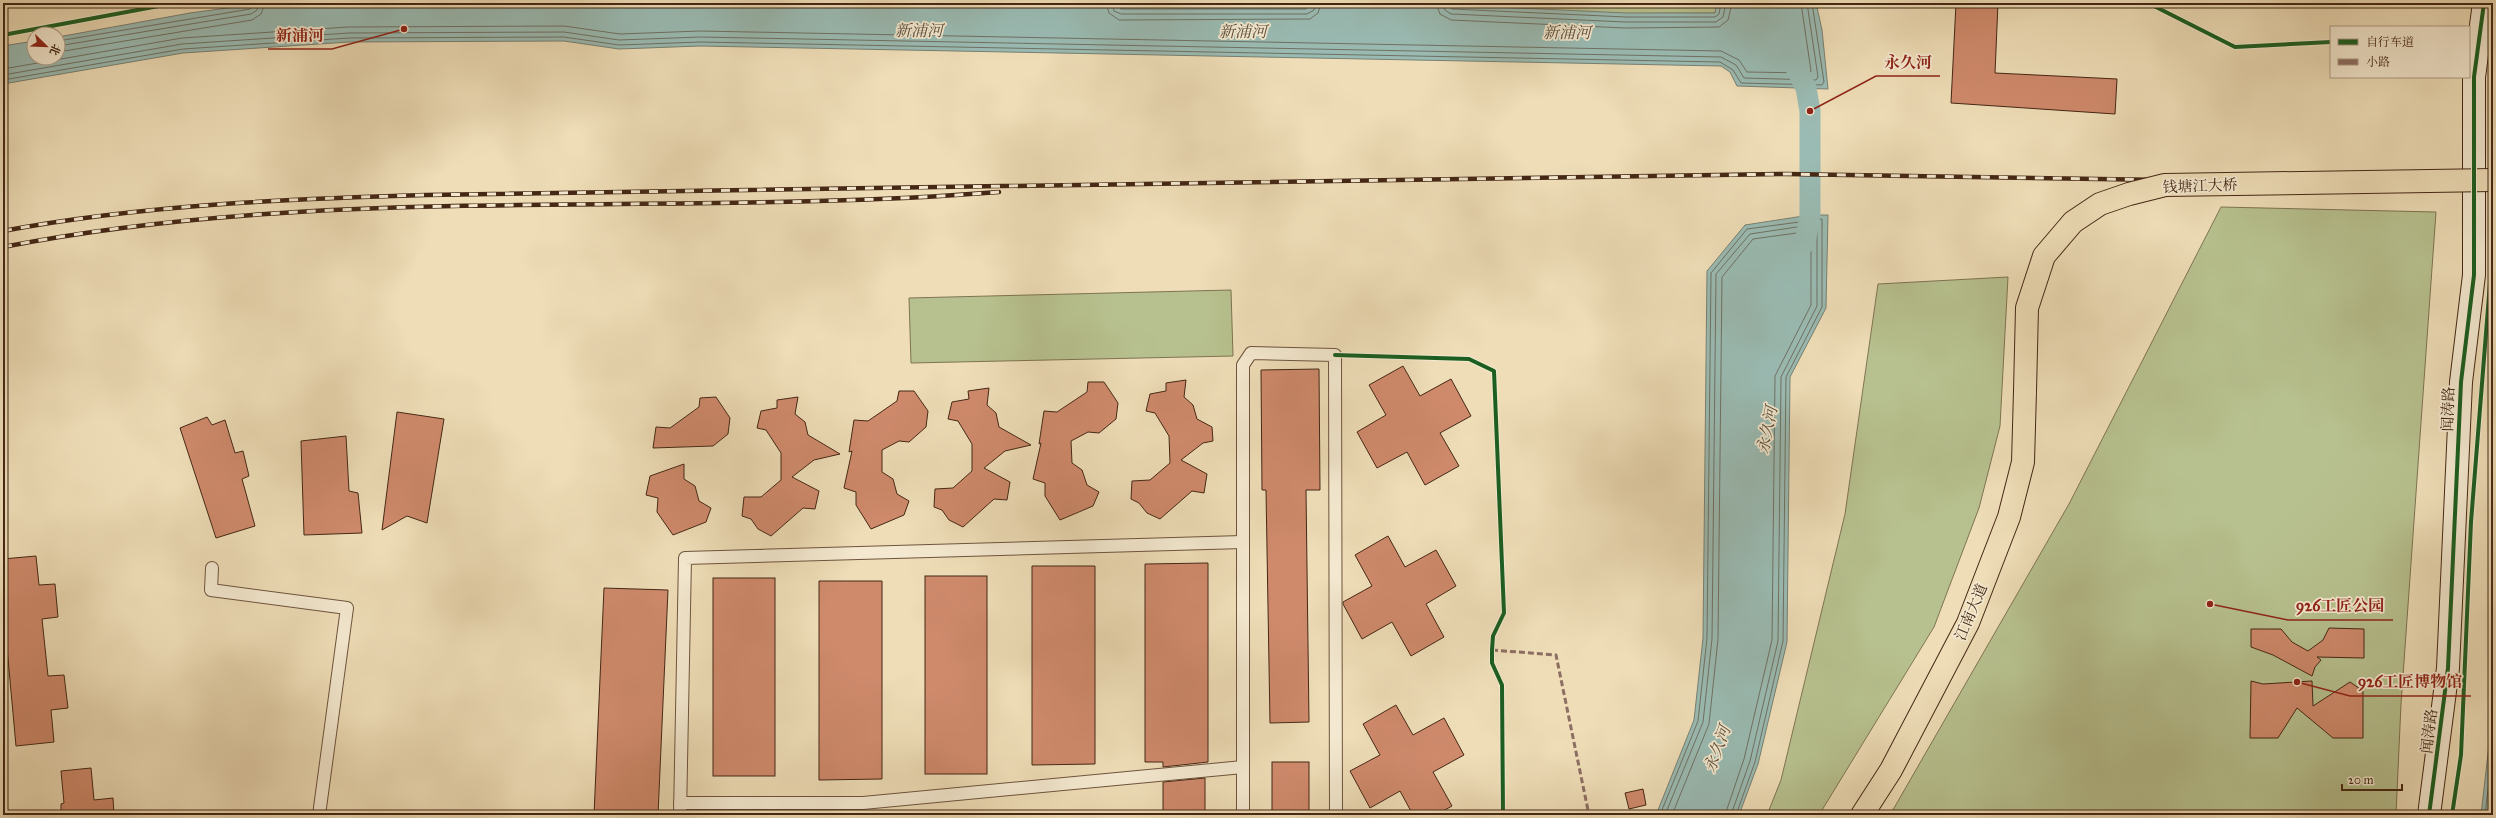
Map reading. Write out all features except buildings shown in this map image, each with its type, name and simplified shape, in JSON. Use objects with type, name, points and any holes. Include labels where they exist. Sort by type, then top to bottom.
[{"type":"main road","name":"闻涛路","points":[[2429,815],[2448,668],[2461,382],[2474,275],[2474,77],[2484,3]]},
{"type":"main road","name":"钱塘江大桥","points":[[2025,391],[2027,308],[2044,256],[2073,222],[2100,204],[2129,194],[2165,186],[2493,180]]},
{"type":"main road","name":"江南大道","points":[[1862,815],[1891,770],[1968,623],[1982,588],[2009,517],[2023,462],[2025,391]]},
{"type":"lane","points":[[1243,815],[1243,365],[1252,353],[1335,355],[1336,815]]},
{"type":"lane","points":[[1243,542],[685,558],[680,809],[863,803],[1243,767]]},
{"type":"lane","points":[[212,568],[211,590],[347,608],[319,815]]},
{"type":"green space","points":[[939,3],[1717,3],[1715,13],[1501,14]]},
{"type":"green space","points":[[2221,207],[2436,212],[2401,704],[2396,815],[1890,815],[2069,504]]},
{"type":"green space","points":[[2008,277],[2000,426],[1979,508],[1934,627],[1819,815],[1767,815],[1781,780],[1845,514],[1878,284]]},
{"type":"green space","points":[[1231,290],[1233,356],[911,363],[909,298]]},
{"type":"water","points":[[264,3],[1432,4],[1626,13],[1715,13],[1717,3],[1816,3],[1822,30],[1828,89],[1737,86],[1730,72],[1721,66],[700,46],[619,49],[564,41],[349,42],[183,53],[3,84],[3,46],[26,42],[26,66],[66,66],[66,36],[190,13]]},
{"type":"water","points":[[1810,215],[1828,215],[1826,308],[1790,377],[1787,642],[1758,764],[1739,815],[1656,815],[1694,720],[1703,638],[1707,271],[1745,225]]},
{"type":"water","points":[[2493,710],[2493,815],[2481,815]]},
{"type":"waterway","name":"永久河","points":[[1793,62],[1806,88],[1810,111],[1810,215],[1805,243]]},
{"type":"railway","points":[[3,231],[55,222],[161,209],[267,201],[426,195],[1786,174],[2165,180],[2493,176]]},
{"type":"railway","points":[[3,247],[126,227],[250,215],[375,208],[500,205],[750,203],[875,199],[999,192]]},
{"type":"marked path","points":[[1492,650],[1556,655],[1589,815]]},
{"type":"cycle path","points":[[3,35],[175,3]]},
{"type":"cycle path","points":[[2148,3],[2235,47],[2330,42]]},
{"type":"cycle path","points":[[2429,815],[2448,668],[2461,382],[2474,275],[2474,77],[2484,3]]},
{"type":"cycle path","points":[[2452,815],[2461,755],[2471,522],[2493,245]]},
{"type":"cycle path","points":[[1335,355],[1469,359],[1494,371],[1504,613],[1493,636],[1492,663],[1502,685],[1503,815]]},
{"type":"place","name":"新浦河","points":[[404,29]]},
{"type":"place","name":"永久河","points":[[1810,111]]},
{"type":"place","name":"926工匠公园","points":[[2210,604]]},
{"type":"place","name":"926工匠博物馆","points":[[2297,682]]}]
